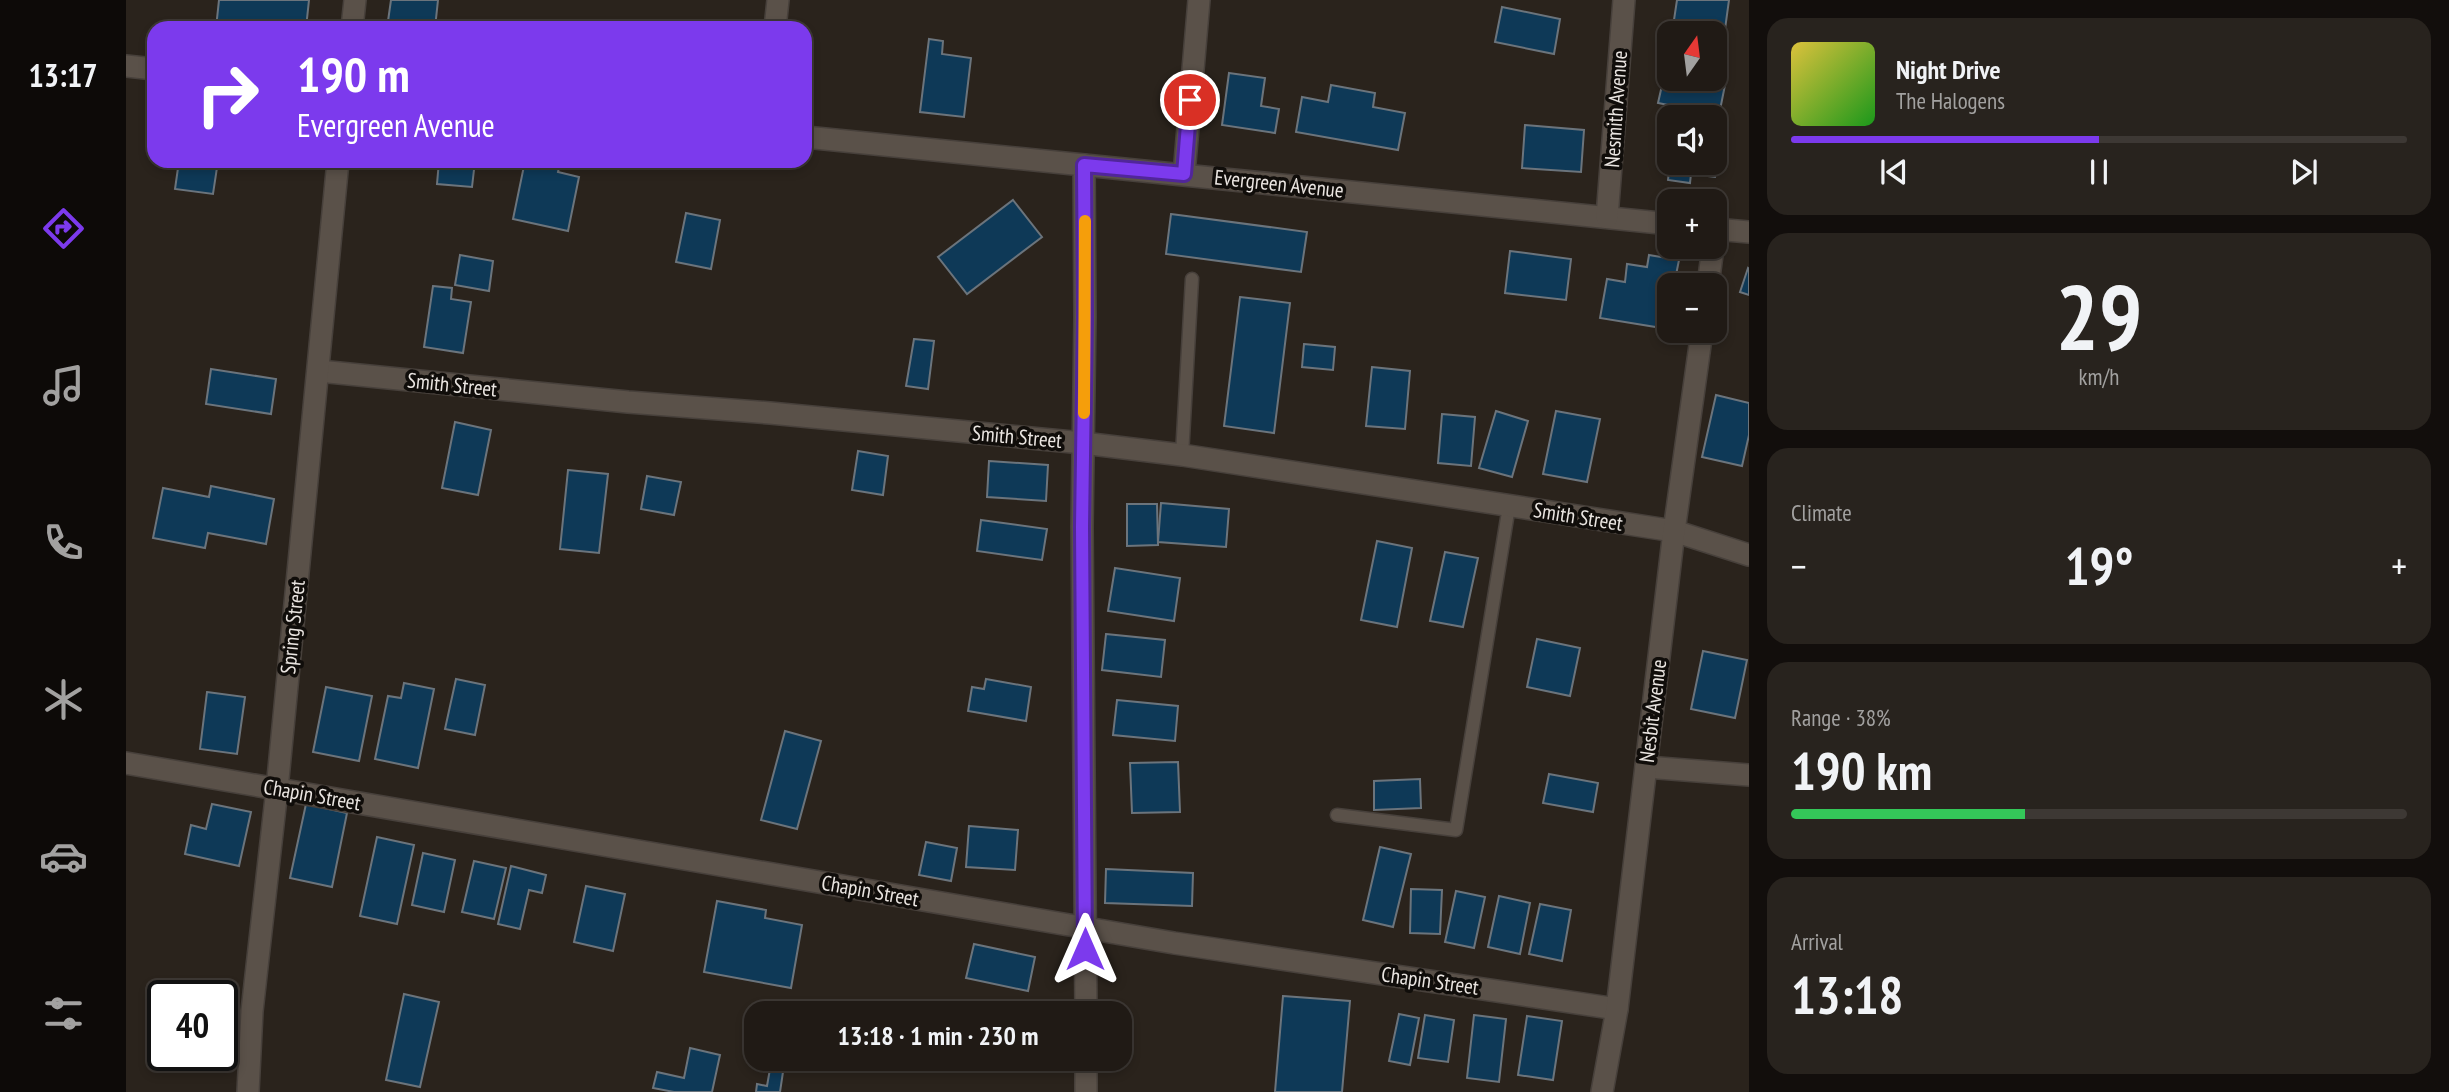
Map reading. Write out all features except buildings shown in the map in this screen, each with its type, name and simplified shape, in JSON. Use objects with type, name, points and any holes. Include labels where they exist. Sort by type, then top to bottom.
[{"type":"street","points":[[353,21],[355,0]]},
{"type":"street","points":[[776,21],[778,0]]},
{"type":"street","points":[[1184,174],[1199,0]]},
{"type":"street","name":"Nesmith Avenue","points":[[1607,217],[1624,0]]},
{"type":"street","points":[[126,66],[147,68]]},
{"type":"street","name":"Evergreen Avenue","points":[[812,138],[1657,223]]},
{"type":"street","points":[[1084,165],[1082,527],[1086,1001]]},
{"type":"street","name":"Spring Street","points":[[248,1092],[253,998],[277,789],[337,168]]},
{"type":"street","points":[[1727,230],[1749,232]]},
{"type":"street","name":"Nesbit Avenue","points":[[1602,1092],[1616,1009],[1674,531],[1700,343]]},
{"type":"street","name":"Smith Street","points":[[319,371],[1083,443],[1182,455],[1674,531],[1749,555]]},
{"type":"street","name":"Chapin Street","points":[[126,763],[1174,943],[1616,1009]]},
{"type":"street","points":[[1646,767],[1749,775]]},
{"type":"street","points":[[1086,1071],[1086,1092]]},
{"type":"lane","points":[[1182,455],[1192,279]]},
{"type":"lane","points":[[1337,815],[1456,830],[1508,506]]},
{"type":"slow traffic","points":[[1084,413],[1085,221]]},
{"type":"route","points":[[1085,949],[1082,527],[1084,165],[1184,174],[1190,100]]}]
